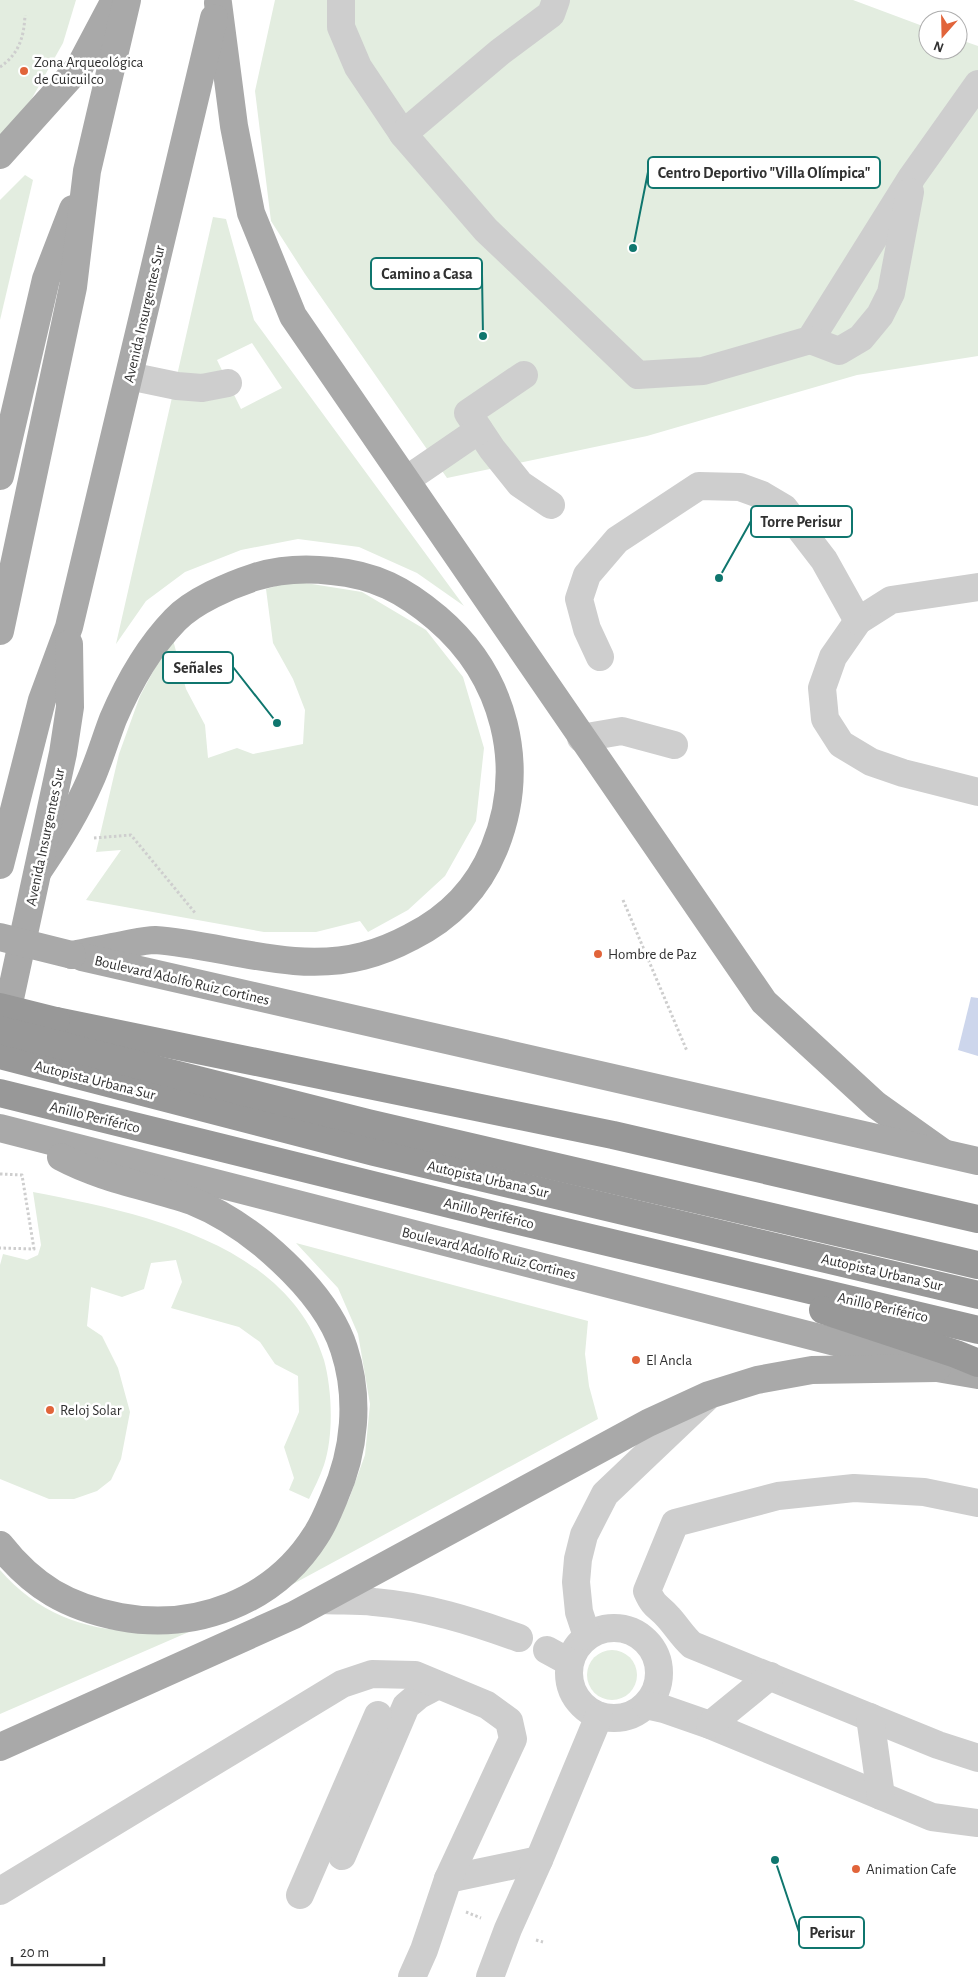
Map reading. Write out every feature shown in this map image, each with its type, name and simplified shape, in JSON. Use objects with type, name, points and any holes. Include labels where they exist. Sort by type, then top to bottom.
[{"type":"highway","points":[[0,1007],[56,1021],[613,1135],[978,1219]]},
{"type":"highway","name":"Autopista Urbana Sur","points":[[0,1030],[368,1124],[978,1265]]},
{"type":"highway","name":"Autopista Urbana Sur","points":[[0,1055],[374,1152],[978,1295]]},
{"type":"highway","name":"Anillo Periférico","points":[[0,1093],[498,1216],[978,1330]]},
{"type":"highway","points":[[498,1216],[852,1319],[978,1363]]},
{"type":"main road","points":[[0,155],[80,66],[115,0]]},
{"type":"main road","points":[[0,631],[73,288],[88,171],[128,0]]},
{"type":"main road","points":[[218,1],[234,126],[251,213],[293,316],[764,1002],[876,1105],[942,1152]]},
{"type":"main road","name":"Avenida Insurgentes Sur","points":[[0,865],[42,700],[69,627],[218,1]]},
{"type":"main road","points":[[0,476],[46,279],[88,171]]},
{"type":"main road","points":[[38,871],[78,807],[125,694],[139,667],[177,618],[212,596],[244,580],[271,572],[313,569],[352,573],[381,581],[418,603],[447,626],[466,646],[488,680],[498,706],[509,752],[509,796],[497,841],[485,868],[460,903],[438,921],[389,948],[362,957],[339,960],[283,960],[196,945],[151,940],[72,955]]},
{"type":"main road","name":"Avenida Insurgentes Sur","points":[[0,1045],[64,753],[70,707],[69,627]]},
{"type":"main road","name":"Boulevard Adolfo Ruiz Cortines","points":[[0,937],[978,1161]]},
{"type":"main road","name":"Boulevard Adolfo Ruiz Cortines","points":[[0,1128],[937,1368],[978,1375]]},
{"type":"main road","points":[[0,1545],[18,1565],[50,1592],[70,1603],[94,1612],[163,1622],[208,1614],[232,1606],[272,1583],[305,1551],[326,1518],[342,1480],[352,1440],[354,1412],[349,1366],[338,1332],[325,1310],[287,1266],[262,1243],[217,1213],[193,1202],[82,1168],[54,1154],[31,1136]]},
{"type":"main road","points":[[0,1747],[323,1600],[648,1423],[709,1395],[757,1380],[812,1370],[937,1368]]},
{"type":"street","points":[[341,0],[341,27],[358,66],[403,134],[486,230],[638,375],[703,371],[810,340],[839,351],[861,338],[880,315],[891,293],[912,177]]},
{"type":"street","points":[[403,134],[500,52],[551,14],[556,0]]},
{"type":"street","points":[[810,340],[912,177],[978,84]]},
{"type":"street","points":[[524,375],[468,413],[520,484],[551,505]]},
{"type":"street","points":[[129,376],[177,386],[202,388],[228,383]]},
{"type":"street","points":[[406,480],[479,430]]},
{"type":"street","points":[[600,657],[587,629],[579,599],[587,575],[617,540],[699,486],[740,487],[762,495],[784,508],[824,560],[858,621]]},
{"type":"street","points":[[978,587],[892,600],[858,621],[833,657],[822,688],[825,719],[841,744],[870,762],[903,773],[978,792]]},
{"type":"street","points":[[581,738],[622,731],[674,745]]},
{"type":"street","points":[[587,1636],[579,1612],[576,1582],[577,1566],[584,1535],[605,1494],[709,1395]]},
{"type":"street","points":[[978,1503],[924,1492],[854,1488],[778,1496],[675,1523],[647,1591],[653,1604],[669,1617],[681,1636],[692,1646],[938,1745],[978,1758]]},
{"type":"street","points":[[323,1600],[374,1602],[423,1609],[472,1621],[520,1638]]},
{"type":"street","points":[[612,1627],[626,1629],[648,1643],[656,1654],[659,1681],[655,1694],[636,1713],[624,1718],[611,1719],[599,1716],[584,1708],[573,1695],[558,1656],[587,1636],[599,1630],[612,1627]]},
{"type":"street","points":[[0,1891],[342,1684],[372,1674],[415,1675],[486,1705],[509,1720],[513,1739],[448,1879],[414,1976]]},
{"type":"street","points":[[710,1725],[770,1676]]},
{"type":"street","points":[[342,1856],[406,1706],[419,1695],[438,1685]]},
{"type":"street","points":[[646,1705],[664,1709],[710,1725],[932,1817],[978,1823]]},
{"type":"street","points":[[300,1895],[378,1714]]},
{"type":"street","points":[[490,1977],[508,1929],[599,1716]]},
{"type":"street","points":[[870,1717],[882,1796]]},
{"type":"street","points":[[448,1879],[539,1860]]},
{"type":"path","points":[[0,67],[14,54],[20,44],[25,15]]},
{"type":"path","points":[[93,838],[131,836],[200,920]]},
{"type":"path","points":[[623,900],[687,1051]]},
{"type":"path","points":[[0,1174],[22,1175],[34,1249],[0,1248]]},
{"type":"shaded area","name":"Zona Arqueológica de Cuicuilco","points":[[0,0],[76,0],[63,43],[31,100],[0,136]]},
{"type":"shaded area","points":[[275,0],[853,0],[918,24],[918,60],[968,60],[968,42],[978,46],[978,356],[857,375],[647,436],[447,478],[305,274],[271,221],[255,91]]},
{"type":"shaded area","points":[[25,175],[33,180],[0,320],[0,200]]},
{"type":"shaded area","points":[[213,217],[226,219],[254,320],[464,606],[417,573],[359,547],[298,539],[241,550],[185,572],[146,601],[116,644]],"holes":[[[252,343],[282,388],[241,409],[217,360]]]},
{"type":"shaded area","points":[[293,581],[362,592],[426,630],[463,677],[484,748],[476,821],[445,876],[408,910],[368,932],[360,921],[316,932],[264,932],[86,900],[121,850],[96,852],[119,754],[140,696],[172,636],[186,689],[205,725],[208,758],[237,748],[253,754],[303,744],[305,710],[293,679],[273,643],[266,589]]},
{"type":"shaded area","points":[[33,1192],[117,1210],[161,1223],[204,1239],[244,1260],[278,1287],[305,1320],[324,1360],[329,1384],[331,1426],[327,1453],[309,1499],[289,1490],[294,1478],[284,1447],[299,1412],[298,1376],[275,1364],[260,1342],[239,1327],[171,1308],[182,1282],[176,1260],[151,1263],[144,1289],[122,1297],[91,1287],[87,1326],[102,1336],[118,1368],[130,1412],[121,1459],[111,1480],[97,1491],[74,1499],[49,1499],[0,1479],[0,1265],[3,1254],[27,1260],[38,1255],[41,1245]]},
{"type":"shaded area","points":[[296,1243],[588,1321],[585,1354],[589,1386],[598,1419],[282,1590],[322,1549],[349,1499],[365,1455],[370,1404],[358,1334],[338,1288]]},
{"type":"shaded area","points":[[0,1570],[34,1601],[74,1621],[96,1627],[141,1631],[179,1627],[221,1618],[0,1714]]},
{"type":"shaded area","points":[[607,1650],[617,1650],[630,1657],[637,1670],[637,1680],[630,1693],[617,1700],[607,1700],[598,1696],[591,1689],[587,1680],[587,1670],[591,1661],[598,1654]]},
{"type":"water","points":[[971,997],[978,998],[978,1056],[958,1050]]},
{"type":"place","name":"Zona Arqueológica de Cuicuilco","points":[[24,71]]},
{"type":"place","name":"Centro Deportivo \"Villa Olímpica\"","points":[[633,248]]},
{"type":"place","name":"Camino a Casa","points":[[483,336]]},
{"type":"place","name":"Torre Perisur","points":[[719,578]]},
{"type":"place","name":"Señales","points":[[277,723]]},
{"type":"place","name":"Hombre de Paz","points":[[598,954]]},
{"type":"place","name":"El Ancla","points":[[636,1360]]},
{"type":"place","name":"Reloj Solar","points":[[50,1410]]},
{"type":"place","name":"Perisur","points":[[775,1860]]},
{"type":"place","name":"Animation Cafe","points":[[856,1869]]}]
